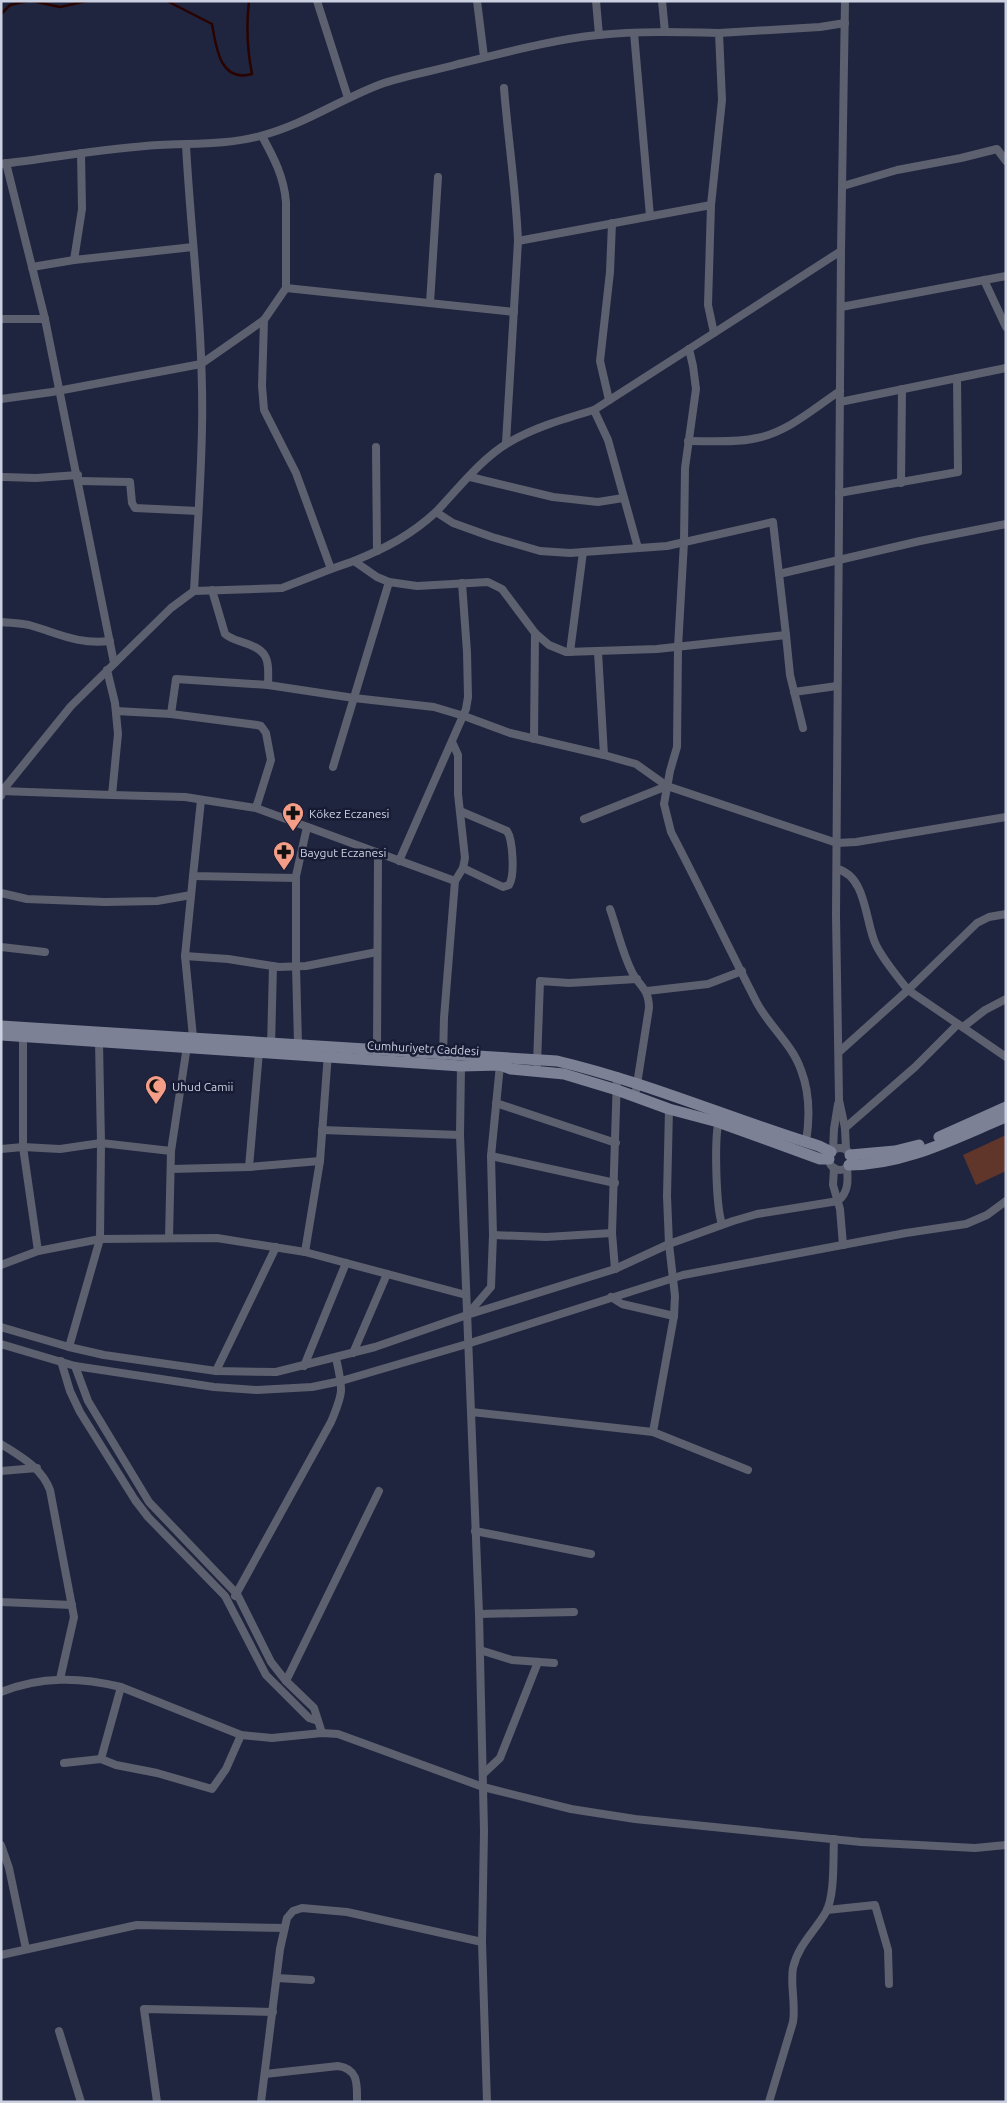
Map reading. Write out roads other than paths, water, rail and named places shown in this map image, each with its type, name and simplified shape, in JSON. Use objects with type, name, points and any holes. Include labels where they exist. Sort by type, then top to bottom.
[{"type":"main road","points":[[1,1026],[267,1048],[298,1044],[328,1052],[376,1049],[443,1058],[537,1065],[557,1061],[617,1076],[720,1118],[819,1146],[832,1157]]},
{"type":"main road","points":[[1,1034],[99,1042],[190,1041]]},
{"type":"main road","name":"Cumhuriyetr Caddesi","points":[[267,1048],[443,1058],[462,1066],[500,1065],[511,1069],[537,1065],[617,1090],[669,1109],[720,1118],[820,1159],[832,1157]]},
{"type":"main road","points":[[848,1159],[920,1145],[1006,1107]]},
{"type":"main road","points":[[848,1159],[887,1162],[915,1154],[1006,1117]]},
{"type":"street","points":[[317,1],[348,98]]},
{"type":"street","points":[[477,1],[484,57]]},
{"type":"street","points":[[596,1],[599,35]]},
{"type":"street","points":[[662,1],[666,32]]},
{"type":"street","points":[[843,1245],[838,1201],[833,1185],[832,1157],[839,1100],[836,915],[837,561],[845,1]]},
{"type":"street","points":[[114,663],[78,478],[44,319],[4,164],[81,153],[159,145],[228,143],[262,136],[311,117],[348,98],[385,83],[484,57],[599,35],[666,32],[719,33],[820,28],[845,24]]},
{"type":"street","points":[[634,33],[650,216]]},
{"type":"street","points":[[714,333],[708,304],[711,205],[722,100],[719,33]]},
{"type":"street","points":[[504,88],[508,149],[516,207],[518,241],[506,443]]},
{"type":"street","points":[[1,398],[59,390],[201,364],[264,320],[286,288],[285,188],[279,168],[262,136]]},
{"type":"street","points":[[186,145],[200,319],[201,364],[202,428],[194,591]]},
{"type":"street","points":[[843,186],[897,170],[1006,147]]},
{"type":"street","points":[[996,149],[1006,161]]},
{"type":"street","points":[[74,260],[82,209],[81,153]]},
{"type":"street","points":[[430,303],[438,177]]},
{"type":"street","points":[[518,241],[711,205]]},
{"type":"street","points":[[609,400],[600,360],[610,272],[612,224]]},
{"type":"street","points":[[32,267],[74,260],[194,247]]},
{"type":"street","points":[[2,792],[71,706],[170,608],[194,591],[282,588],[354,561],[417,530],[470,476],[506,443],[542,426],[594,410],[841,251]]},
{"type":"street","points":[[841,307],[1006,276]]},
{"type":"street","points":[[984,280],[1006,327]]},
{"type":"street","points":[[286,288],[514,312]]},
{"type":"street","points":[[1,319],[44,319]]},
{"type":"street","points":[[264,320],[262,386],[264,410],[296,473],[331,569]]},
{"type":"street","points":[[688,349],[693,366],[696,389],[685,468],[684,542],[678,647],[677,746],[664,804],[671,832],[758,1006],[792,1049],[802,1072],[808,1099],[809,1115],[806,1142]]},
{"type":"street","points":[[840,402],[1006,368]]},
{"type":"street","points":[[839,493],[958,472],[957,378]]},
{"type":"street","points":[[901,483],[902,389]]},
{"type":"street","points":[[688,440],[737,441],[758,438],[789,426],[840,391]]},
{"type":"street","points":[[594,410],[608,440],[638,548]]},
{"type":"street","points":[[376,447],[377,551]]},
{"type":"street","points":[[470,476],[553,497],[598,502],[623,498]]},
{"type":"street","points":[[3,477],[78,478],[130,482],[132,503],[135,508],[198,511]]},
{"type":"street","points":[[436,512],[453,522],[492,537],[540,551],[583,552],[667,546],[772,522],[790,675],[803,728]]},
{"type":"street","points":[[779,574],[920,541],[1006,524]]},
{"type":"street","points":[[570,652],[583,552]]},
{"type":"street","points":[[354,561],[377,577],[389,582],[417,586],[488,582],[502,589],[535,633],[548,645],[570,652],[678,647],[786,634]]},
{"type":"street","points":[[333,767],[389,582]]},
{"type":"street","points":[[399,861],[464,716],[468,697],[462,583]]},
{"type":"street","points":[[212,590],[225,634],[230,638],[257,647],[265,654],[269,666],[268,685]]},
{"type":"street","points":[[1,622],[26,625],[76,641],[93,643],[110,641]]},
{"type":"street","points":[[534,739],[535,633]]},
{"type":"street","points":[[598,652],[604,755]]},
{"type":"street","points":[[108,670],[116,711],[118,734],[112,796]]},
{"type":"street","points":[[171,714],[176,678],[268,685],[354,698],[434,707],[510,733],[636,764],[667,786],[837,844],[1006,817]]},
{"type":"street","points":[[794,692],[837,686]]},
{"type":"street","points":[[116,711],[171,714],[256,725],[264,729],[271,754],[271,765],[256,808]]},
{"type":"street","points":[[443,1058],[456,881],[463,868],[465,853],[460,811],[458,756],[452,742]]},
{"type":"street","points":[[584,819],[667,786]]},
{"type":"street","points":[[2,792],[185,797],[256,808],[456,881]]},
{"type":"street","points":[[169,1238],[171,1151],[190,1041],[185,956],[201,800]]},
{"type":"street","points":[[460,811],[507,831],[511,842],[512,878],[511,882],[506,886],[491,882],[463,868]]},
{"type":"street","points":[[298,1044],[296,878],[307,827]]},
{"type":"street","points":[[376,1049],[378,854]]},
{"type":"street","points":[[837,869],[846,872],[853,879],[866,907],[877,946],[908,990],[1006,1057]]},
{"type":"street","points":[[193,876],[296,878]]},
{"type":"street","points":[[1,893],[27,899],[105,902],[157,901],[191,895]]},
{"type":"street","points":[[610,909],[630,969],[647,991],[649,1008],[635,1097]]},
{"type":"street","points":[[839,1052],[908,990],[976,923],[989,917],[1006,914]]},
{"type":"street","points":[[1,947],[45,952]]},
{"type":"street","points":[[185,956],[228,959],[273,966],[296,966],[377,952]]},
{"type":"street","points":[[249,1167],[267,1048],[273,966]]},
{"type":"street","points":[[647,991],[708,984],[742,971]]},
{"type":"street","points":[[537,1065],[540,981],[569,983],[637,979]]},
{"type":"street","points":[[845,1128],[961,1025],[1006,1000]]},
{"type":"street","points":[[23,1036],[23,1147],[38,1251]]},
{"type":"street","points":[[69,1347],[100,1239],[99,1042]]},
{"type":"street","points":[[304,1252],[320,1162],[328,1052]]},
{"type":"street","points":[[467,1315],[491,1286],[491,1156],[500,1065]]},
{"type":"street","points":[[462,1066],[460,1135],[479,1614],[483,1774],[482,1942],[487,2102]]},
{"type":"street","points":[[615,1269],[612,1233],[617,1076]]},
{"type":"street","points":[[1,1327],[104,1355],[216,1371],[268,1373],[336,1358],[615,1269],[669,1244],[722,1224],[757,1214],[838,1201],[847,1188],[848,1159],[845,1128],[839,1100]]},
{"type":"street","points":[[496,1103],[616,1143]]},
{"type":"street","points":[[653,1432],[674,1316],[674,1278],[669,1244],[667,1196],[669,1109]]},
{"type":"street","points":[[720,1118],[717,1146],[719,1209],[722,1224]]},
{"type":"street","points":[[322,1130],[460,1135]]},
{"type":"street","points":[[1,1149],[23,1147],[60,1149],[101,1143],[171,1151]]},
{"type":"street","points":[[832,1157],[840,1148],[848,1159]]},
{"type":"street","points":[[491,1156],[615,1183]]},
{"type":"street","points":[[832,1157],[840,1170],[848,1159]]},
{"type":"street","points":[[171,1169],[249,1167],[320,1162]]},
{"type":"street","points":[[1,1344],[75,1366],[238,1390],[292,1389],[341,1382],[674,1278],[843,1245],[966,1224],[987,1216],[1006,1202]]},
{"type":"street","points":[[492,1235],[546,1237],[612,1233]]},
{"type":"street","points":[[1,1265],[38,1251],[100,1239],[217,1238],[304,1252],[466,1295]]},
{"type":"street","points":[[216,1371],[276,1247]]},
{"type":"street","points":[[304,1366],[346,1262]]},
{"type":"street","points":[[354,1353],[387,1274]]},
{"type":"street","points":[[611,1297],[622,1304],[674,1316]]},
{"type":"street","points":[[230,1602],[237,1594],[331,1422],[341,1398],[341,1382],[336,1358]]},
{"type":"street","points":[[61,1362],[70,1390],[80,1412],[134,1500],[230,1602],[266,1675],[309,1718],[318,1721]]},
{"type":"street","points":[[75,1366],[88,1401],[149,1502],[237,1594],[268,1656],[286,1681],[314,1708],[322,1733]]},
{"type":"street","points":[[471,1412],[653,1432],[748,1470]]},
{"type":"street","points":[[1,1444],[37,1468],[50,1490],[74,1623],[60,1679]]},
{"type":"street","points":[[1,1471],[37,1468]]},
{"type":"street","points":[[286,1681],[379,1491]]},
{"type":"street","points":[[475,1531],[591,1554]]},
{"type":"street","points":[[1,1602],[72,1606]]},
{"type":"street","points":[[479,1614],[574,1612]]},
{"type":"street","points":[[480,1650],[512,1660],[554,1664]]},
{"type":"street","points":[[483,1774],[500,1758],[538,1662]]},
{"type":"street","points":[[1,1692],[31,1683],[60,1679],[88,1680],[121,1687],[241,1735],[283,1738],[322,1733],[338,1734],[483,1787],[545,1803],[635,1820],[834,1839],[975,1848],[1006,1845]]},
{"type":"street","points":[[102,1759],[121,1687]]},
{"type":"street","points":[[64,1763],[102,1759],[116,1765],[157,1773],[212,1789],[226,1769],[241,1735]]},
{"type":"street","points":[[769,2102],[793,2022],[795,2011],[793,1976],[799,1949],[827,1910],[831,1894],[834,1839]]},
{"type":"street","points":[[1,1845],[9,1868],[26,1949]]},
{"type":"street","points":[[827,1910],[875,1905],[888,1950],[889,1984]]},
{"type":"street","points":[[261,2102],[284,1928],[287,1918],[293,1911],[302,1908],[328,1910],[482,1942]]},
{"type":"street","points":[[1,1955],[137,1926],[284,1928]]},
{"type":"street","points":[[277,1978],[311,1980]]},
{"type":"street","points":[[157,2102],[144,2009],[273,2012]]},
{"type":"street","points":[[59,2032],[81,2102]]},
{"type":"street","points":[[264,2074],[338,2066],[345,2067],[352,2072],[357,2081],[358,2102]]},
{"type":"waterway","points":[[1,14],[10,5],[28,1]]},
{"type":"waterway","points":[[32,1],[60,7],[87,1]]},
{"type":"waterway","points":[[167,1],[212,24],[215,43],[222,61],[226,68],[233,73],[241,75],[252,74],[248,38],[249,1]]},
{"type":"place","name":"Kökez Eczanesi","points":[[293,832]]},
{"type":"place","name":"Baygut Eczanesi","points":[[284,871]]},
{"type":"place","name":"Uhud Camii","points":[[156,1105]]}]
